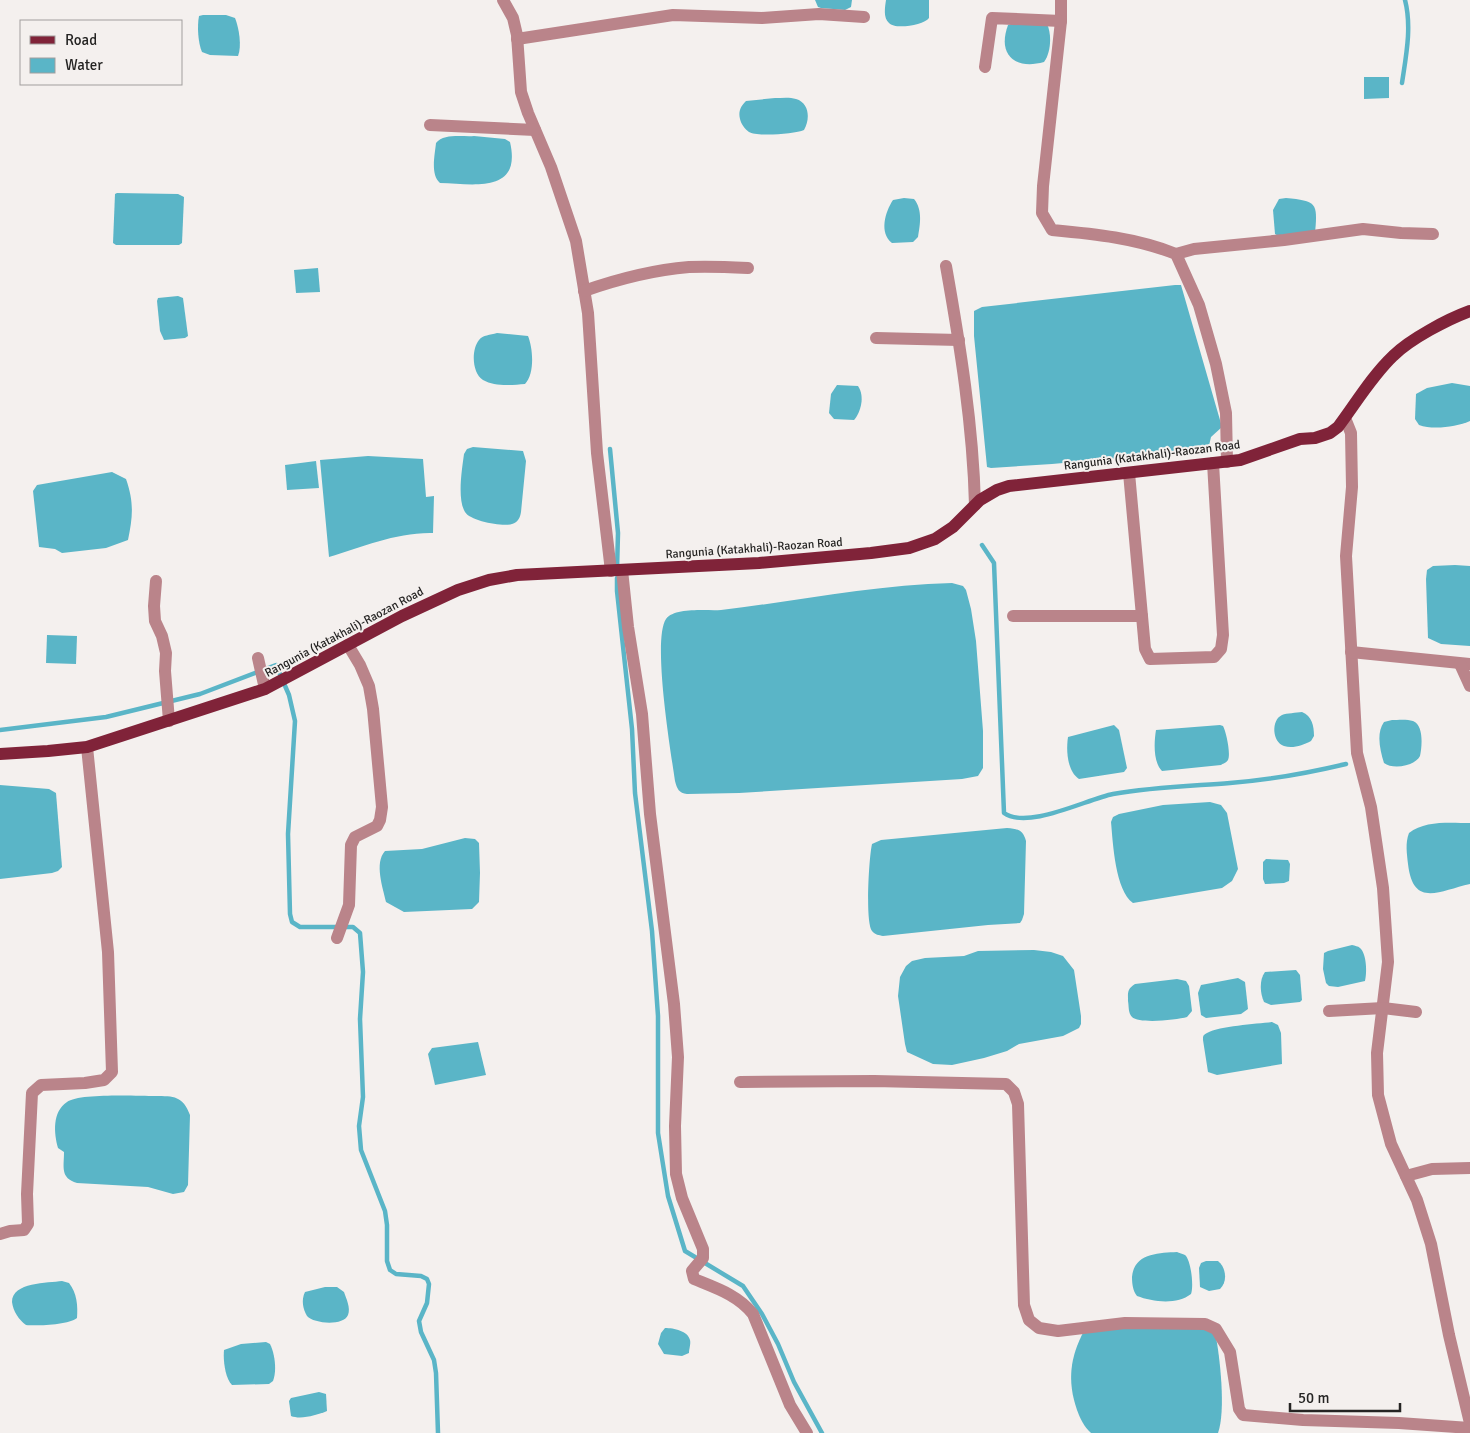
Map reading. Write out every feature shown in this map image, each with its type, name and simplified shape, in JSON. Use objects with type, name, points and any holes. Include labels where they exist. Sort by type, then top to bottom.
[{"type":"main road","name":"Rangunia (Katakhali)-Raozan Road","points":[[0,754],[48,752],[87,747],[168,717],[263,676],[294,673],[450,593],[489,580],[517,575],[758,563],[909,548],[935,539],[952,527],[975,505],[997,490],[1010,486],[1240,460],[1300,439],[1322,436],[1338,427],[1394,354],[1410,342],[1457,316],[1470,311]]},
{"type":"street","points":[[503,0],[513,18],[517,40],[521,92],[576,241],[588,312],[596,453],[628,627],[643,722],[650,814],[674,1004],[678,1057],[675,1126],[676,1174],[682,1198],[704,1250],[703,1258],[692,1271],[694,1278],[726,1292],[746,1305],[754,1314],[790,1405],[806,1433]]},
{"type":"street","points":[[1061,0],[1042,213],[1052,230],[1112,236],[1156,246],[1176,254],[1194,249],[1363,230],[1433,234]]},
{"type":"street","points":[[517,40],[673,15],[762,18],[819,14],[864,17]]},
{"type":"street","points":[[985,67],[992,18],[1060,21]]},
{"type":"street","points":[[430,125],[535,130]]},
{"type":"street","points":[[1176,254],[1199,305],[1216,364],[1226,413],[1226,462]]},
{"type":"street","points":[[946,266],[959,340],[974,474],[975,505]]},
{"type":"street","points":[[584,291],[636,275],[690,267],[748,268]]},
{"type":"street","points":[[876,338],[959,340]]},
{"type":"street","points":[[1344,418],[1351,433],[1352,487],[1346,556],[1357,752],[1371,807],[1383,888],[1388,962],[1377,1054],[1378,1095],[1391,1144],[1416,1200],[1431,1244],[1449,1335],[1470,1423]]},
{"type":"street","points":[[1129,473],[1144,649],[1150,660],[1214,657],[1221,649],[1222,634],[1213,463]]},
{"type":"street","points":[[156,581],[155,621],[162,636],[166,653],[165,670],[168,717]]},
{"type":"street","points":[[1013,616],[1142,616]]},
{"type":"street","points":[[337,938],[349,905],[351,845],[355,837],[377,826],[382,807],[374,709],[369,686],[360,665],[348,645]]},
{"type":"street","points":[[1351,652],[1465,664],[1470,686]]},
{"type":"street","points":[[0,1234],[24,1230],[28,1224],[27,1194],[32,1092],[41,1085],[104,1080],[112,1072],[108,952],[87,747]]},
{"type":"street","points":[[1330,1011],[1383,1008],[1416,1012]]},
{"type":"street","points":[[740,1082],[874,1081],[1006,1084],[1014,1092],[1018,1104],[1024,1305],[1029,1320],[1039,1328],[1058,1331],[1125,1324],[1205,1324],[1216,1329],[1230,1352],[1238,1409],[1243,1415],[1303,1420],[1400,1423],[1470,1428]]},
{"type":"street","points":[[1406,1176],[1432,1169],[1470,1168]]},
{"type":"water","points":[[815,0],[852,0],[851,7],[845,10],[818,7]]},
{"type":"water","points":[[886,0],[929,0],[929,18],[921,23],[909,26],[892,25],[886,18]]},
{"type":"water","points":[[226,15],[235,18],[240,37],[238,56],[210,55],[202,52],[198,25],[199,16]]},
{"type":"water","points":[[1014,23],[1047,24],[1050,33],[1050,43],[1044,62],[1025,64],[1011,58],[1005,45],[1005,36],[1008,25]]},
{"type":"water","points":[[1364,77],[1389,77],[1389,98],[1364,99]]},
{"type":"water","points":[[794,98],[804,104],[808,117],[804,130],[768,135],[753,134],[745,128],[739,114],[741,107],[746,101]]},
{"type":"water","points":[[454,136],[505,139],[510,142],[512,159],[509,170],[502,178],[492,182],[480,184],[440,183],[434,170],[436,143],[444,138]]},
{"type":"water","points":[[115,194],[178,194],[184,197],[182,243],[179,245],[116,245],[113,243]]},
{"type":"water","points":[[914,199],[919,208],[918,237],[913,242],[892,243],[888,239],[884,228],[886,216],[893,200]]},
{"type":"water","points":[[1279,199],[1304,200],[1313,205],[1316,215],[1315,233],[1280,237],[1275,234],[1273,210]]},
{"type":"water","points":[[318,268],[320,292],[296,293],[294,270]]},
{"type":"water","points":[[1181,285],[1222,427],[1211,437],[1208,450],[1052,464],[987,467],[974,336],[974,311],[982,307]]},
{"type":"water","points":[[178,296],[183,298],[188,336],[164,340],[160,331],[157,301],[158,298]]},
{"type":"water","points":[[497,333],[528,336],[531,347],[532,368],[525,384],[493,384],[479,377],[474,361],[476,344],[483,337]]},
{"type":"water","points":[[1452,383],[1470,386],[1470,421],[1445,427],[1425,427],[1419,425],[1415,419],[1416,394],[1427,388]]},
{"type":"water","points":[[837,385],[858,386],[860,390],[861,404],[859,413],[854,420],[834,419],[829,413],[831,394]]},
{"type":"water","points":[[473,447],[523,451],[526,461],[521,512],[518,520],[514,523],[502,525],[487,523],[473,518],[465,512],[461,500],[462,468],[464,454],[467,449]]},
{"type":"water","points":[[368,456],[423,459],[426,497],[434,496],[433,533],[420,533],[393,538],[329,557],[320,460]]},
{"type":"water","points":[[316,461],[319,488],[287,490],[285,465]]},
{"type":"water","points":[[112,472],[126,479],[130,495],[132,516],[128,540],[106,548],[62,553],[55,549],[39,547],[33,491],[37,485]]},
{"type":"water","points":[[1433,566],[1470,566],[1470,646],[1441,644],[1428,638],[1427,570]]},
{"type":"water","points":[[952,583],[963,586],[966,590],[976,641],[983,731],[983,768],[978,776],[962,779],[739,793],[687,794],[679,790],[675,781],[670,747],[662,672],[662,631],[666,619],[670,615],[684,611],[721,610],[865,590]]},
{"type":"water","points":[[47,635],[77,636],[76,664],[46,663]]},
{"type":"water","points":[[1302,712],[1308,716],[1313,725],[1314,736],[1311,741],[1294,747],[1280,744],[1274,731],[1278,718],[1284,714]]},
{"type":"water","points":[[1411,720],[1417,723],[1421,731],[1420,756],[1414,762],[1404,766],[1393,766],[1384,763],[1379,736],[1384,722]]},
{"type":"water","points":[[1114,725],[1119,730],[1127,768],[1124,772],[1079,779],[1070,766],[1067,754],[1068,737]]},
{"type":"water","points":[[1223,726],[1228,743],[1229,757],[1226,762],[1221,765],[1162,771],[1159,767],[1155,752],[1156,730]]},
{"type":"water","points":[[0,785],[49,789],[56,793],[62,867],[58,871],[0,879]]},
{"type":"water","points":[[1210,802],[1221,805],[1227,813],[1238,869],[1232,881],[1222,888],[1133,903],[1122,888],[1116,866],[1111,822],[1113,817],[1119,814],[1163,805]]},
{"type":"water","points":[[1470,823],[1470,884],[1429,893],[1422,892],[1415,887],[1408,864],[1407,841],[1409,833],[1430,824]]},
{"type":"water","points":[[1007,828],[1020,831],[1026,841],[1024,914],[1020,923],[883,936],[872,931],[868,903],[872,844],[881,840]]},
{"type":"water","points":[[465,838],[475,839],[479,843],[479,902],[472,909],[404,912],[386,902],[381,883],[380,869],[380,862],[385,851],[422,849]]},
{"type":"water","points":[[1266,859],[1288,860],[1290,864],[1289,881],[1265,884],[1263,879],[1263,862]]},
{"type":"water","points":[[1352,945],[1359,947],[1364,955],[1365,981],[1338,987],[1329,986],[1326,983],[1323,969],[1324,953]]},
{"type":"water","points":[[1034,950],[1063,956],[1074,970],[1081,1016],[1079,1028],[1063,1036],[1019,1044],[1007,1051],[952,1065],[933,1064],[907,1052],[898,996],[900,977],[906,966],[912,961],[925,958],[964,956],[978,951]]},
{"type":"water","points":[[1296,970],[1300,975],[1302,1000],[1300,1002],[1271,1005],[1264,1002],[1261,987],[1265,972]]},
{"type":"water","points":[[1238,978],[1245,982],[1248,1009],[1241,1014],[1206,1018],[1201,1015],[1198,993],[1201,985]]},
{"type":"water","points":[[1177,979],[1186,981],[1189,986],[1192,1011],[1187,1017],[1150,1021],[1132,1017],[1129,1011],[1128,996],[1129,989],[1132,986],[1135,984]]},
{"type":"water","points":[[1272,1022],[1278,1025],[1281,1033],[1282,1064],[1217,1075],[1208,1072],[1203,1040],[1205,1034],[1229,1027]]},
{"type":"water","points":[[478,1042],[486,1075],[435,1085],[428,1054],[432,1048]]},
{"type":"water","points":[[168,1096],[181,1101],[190,1115],[188,1185],[184,1192],[173,1194],[148,1187],[77,1183],[65,1175],[64,1152],[58,1148],[55,1123],[59,1111],[67,1102],[83,1097]]},
{"type":"water","points":[[1177,1252],[1185,1255],[1189,1262],[1192,1279],[1191,1294],[1172,1301],[1150,1300],[1137,1296],[1133,1287],[1132,1277],[1137,1263],[1155,1254]]},
{"type":"water","points":[[1218,1261],[1223,1267],[1225,1279],[1220,1289],[1209,1291],[1200,1287],[1199,1268],[1201,1263]]},
{"type":"water","points":[[62,1281],[69,1283],[74,1291],[77,1304],[77,1318],[67,1322],[52,1324],[26,1325],[23,1323],[15,1312],[12,1302],[14,1295],[24,1287]]},
{"type":"water","points":[[325,1287],[337,1287],[344,1292],[349,1309],[345,1319],[329,1323],[316,1321],[307,1316],[303,1304],[305,1292]]},
{"type":"water","points":[[1196,1324],[1215,1332],[1219,1355],[1222,1398],[1218,1433],[1091,1433],[1077,1410],[1071,1379],[1073,1360],[1084,1331]]},
{"type":"water","points":[[665,1328],[676,1329],[687,1334],[690,1342],[689,1353],[682,1356],[664,1354],[658,1344],[661,1333]]},
{"type":"water","points":[[266,1342],[270,1344],[274,1357],[275,1372],[273,1381],[269,1384],[232,1385],[225,1369],[224,1350],[241,1344]]},
{"type":"water","points":[[319,1392],[326,1394],[327,1411],[304,1417],[291,1416],[289,1401],[291,1398]]},
{"type":"waterway","points":[[1402,83],[1408,31],[1405,0]]},
{"type":"waterway","points":[[610,449],[618,533],[617,570]]},
{"type":"waterway","points":[[982,545],[994,563],[1004,813],[1015,817],[1042,816],[1113,794],[1157,788],[1259,780],[1346,764]]},
{"type":"waterway","points":[[617,578],[632,729],[635,793],[652,931],[658,1016],[658,1133],[668,1196],[685,1251],[743,1286],[762,1314],[778,1344],[794,1382],[822,1433]]},
{"type":"waterway","points":[[0,730],[106,717],[200,694],[276,665],[289,695],[295,721],[288,834],[290,914],[292,922],[300,927],[353,927],[360,933],[363,972],[360,1019],[363,1097],[359,1126],[361,1150],[385,1211],[387,1261],[390,1270],[396,1274],[421,1276],[427,1279],[429,1284],[427,1303],[419,1321],[421,1332],[434,1360],[438,1433]]}]
